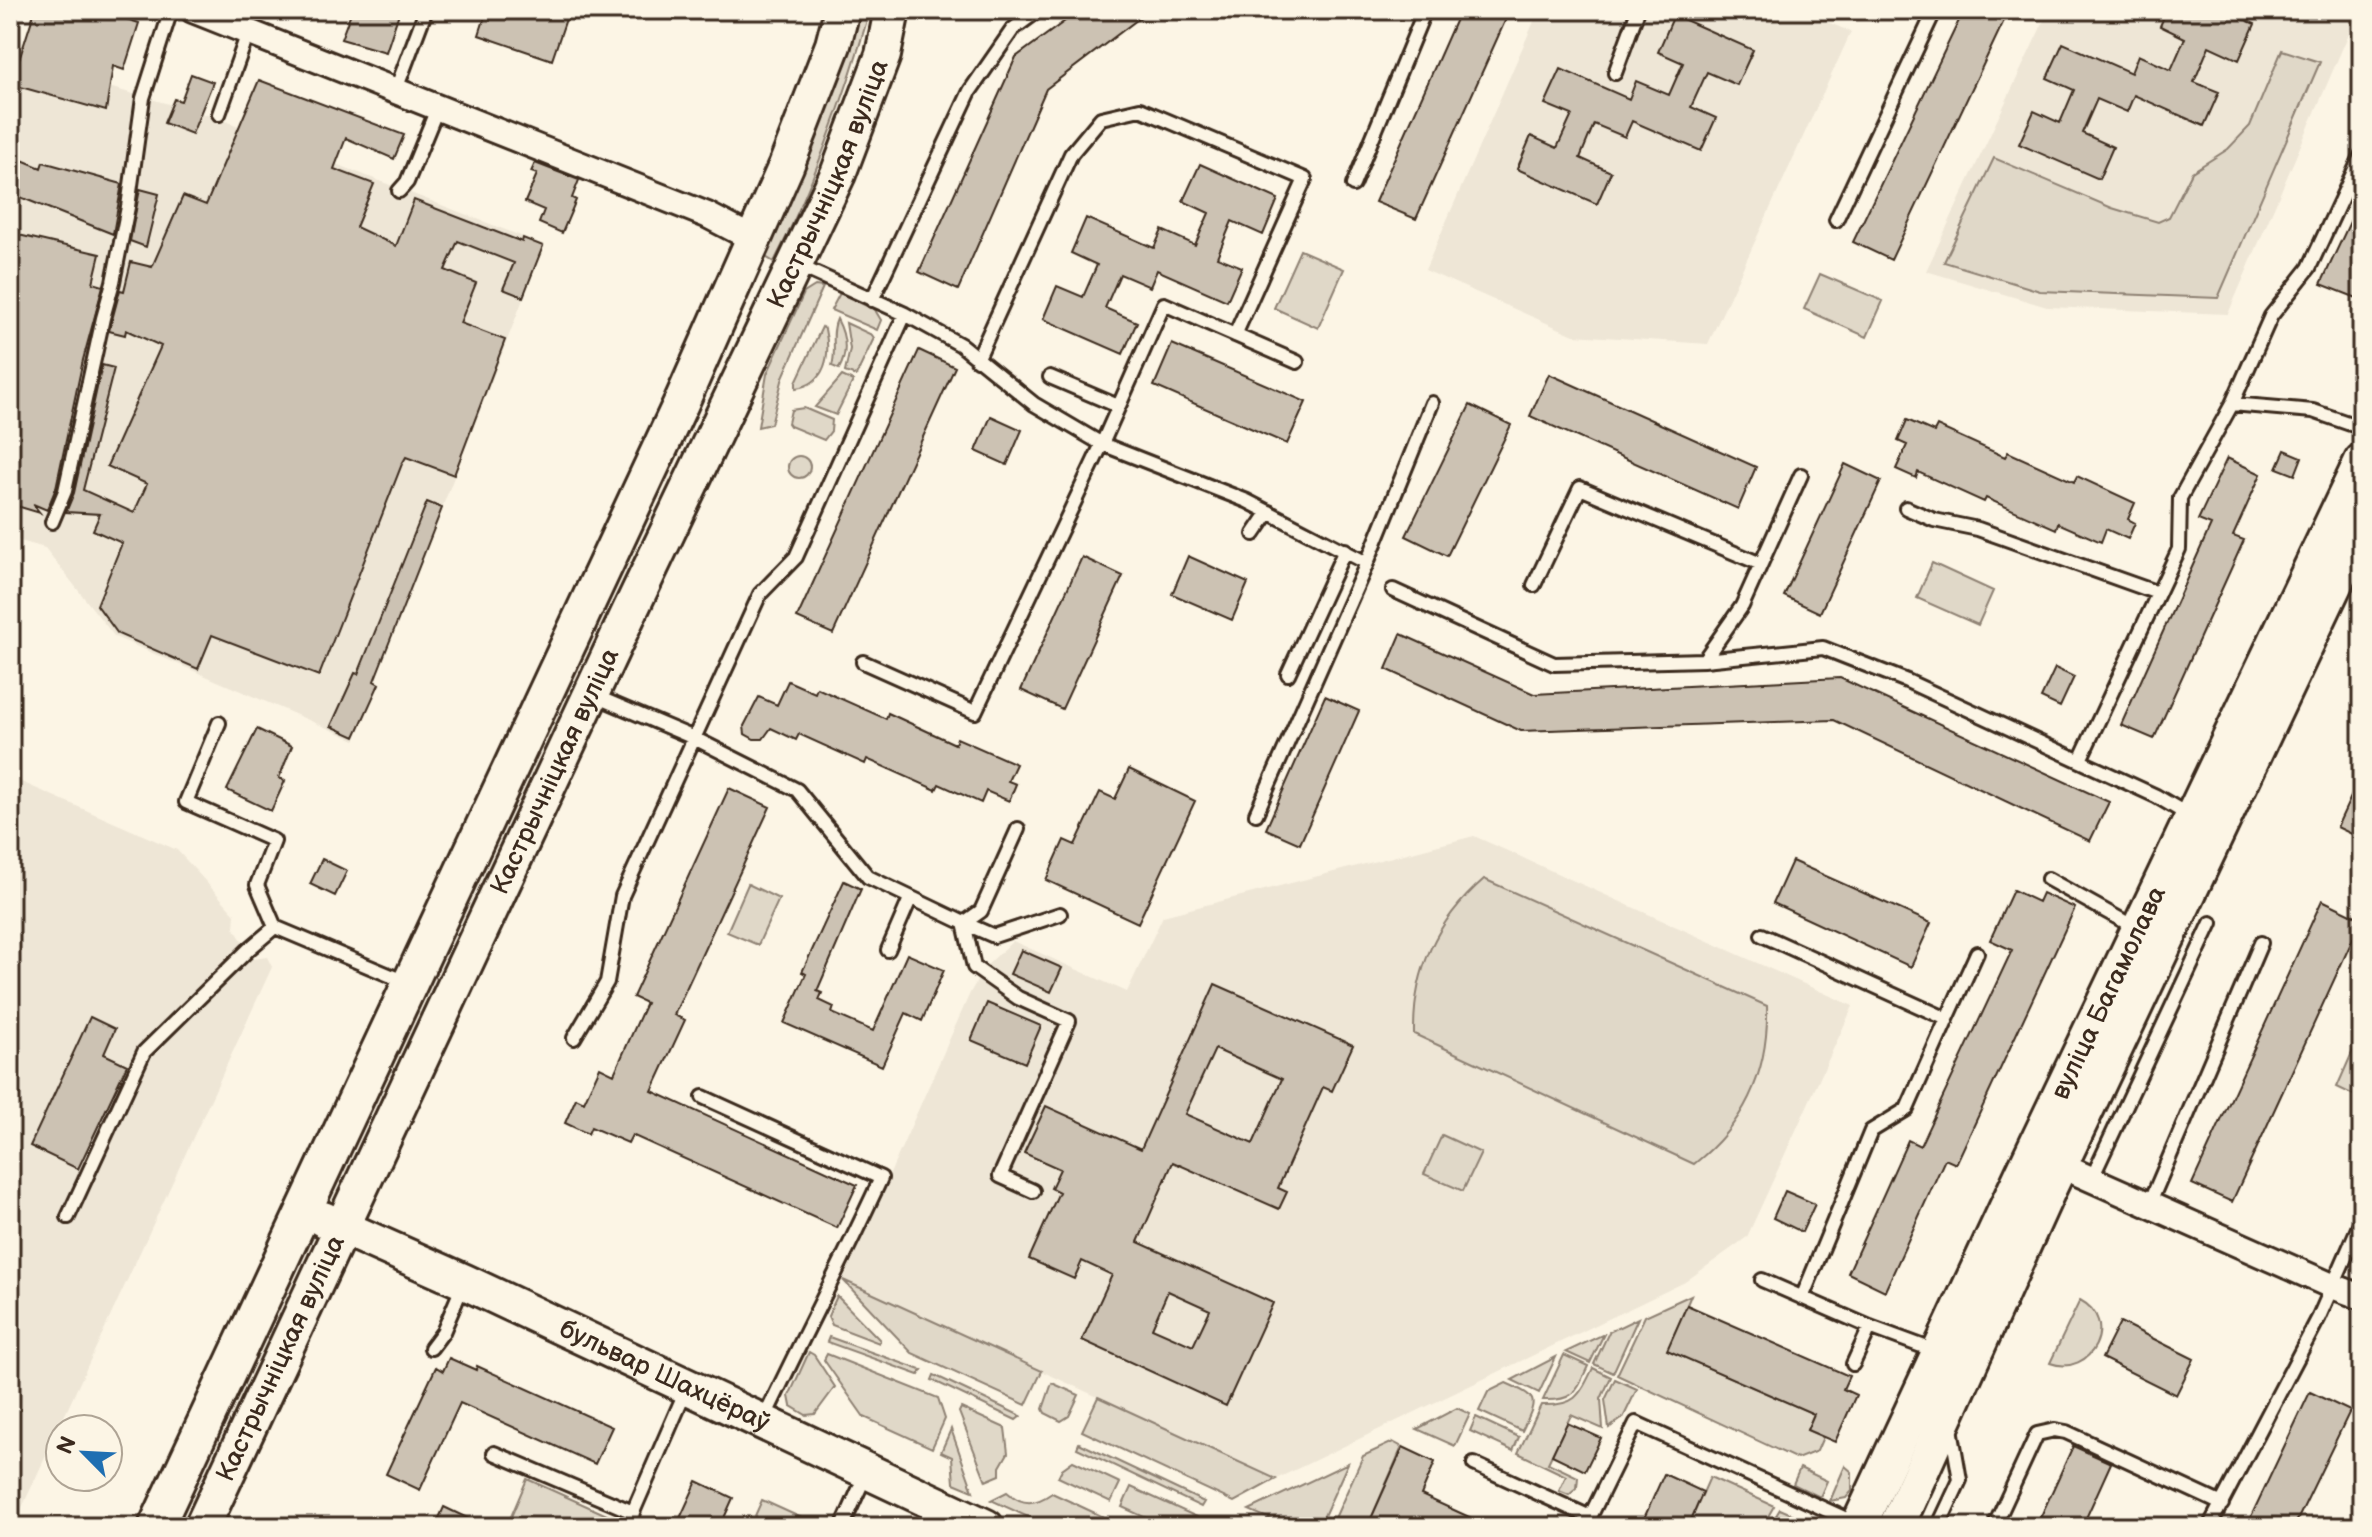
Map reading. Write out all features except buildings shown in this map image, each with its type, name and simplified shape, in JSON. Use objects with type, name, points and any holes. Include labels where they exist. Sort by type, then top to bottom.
[{"type":"main road","name":"Кастрычніцкая вуліца","points":[[156,1527],[590,599],[753,239],[786,166],[833,45],[842,10]]},
{"type":"main road","name":"Кастрычніцкая вуліца","points":[[202,1527],[797,265],[838,174],[883,55],[892,10]]},
{"type":"main road","name":"вуліца Багамолава","points":[[1896,1527],[2062,1165],[2205,823],[2362,461]]},
{"type":"main road","name":"вуліца Багамолава","points":[[1858,1526],[1938,1352],[2062,1165],[2139,929],[2205,823],[2362,526]]},
{"type":"main road","name":"бульвар Шахцёраў","points":[[303,1211],[465,1282],[986,1527]]},
{"type":"street","name":"Кастрычніцкая вуліца","points":[[193,10],[707,215],[753,239]]},
{"type":"street","points":[[2062,1165],[2362,1297]]},
{"type":"lane","points":[[52,522],[65,491],[113,282],[128,207],[143,98],[171,10]]},
{"type":"lane","points":[[395,92],[426,10]]},
{"type":"lane","points":[[872,300],[970,91],[1013,29],[1039,10]]},
{"type":"lane","points":[[1353,185],[1425,10]]},
{"type":"lane","points":[[1615,73],[1638,10]]},
{"type":"lane","points":[[1836,220],[1935,10]]},
{"type":"lane","points":[[219,114],[248,33]]},
{"type":"lane","points":[[399,191],[407,182],[437,109]]},
{"type":"lane","points":[[977,360],[1071,154],[1101,118],[1140,109],[1305,179],[1235,335]]},
{"type":"lane","points":[[2080,760],[2179,549],[2180,498],[2232,404],[2271,316],[2309,268],[2362,154]]},
{"type":"lane","points":[[797,265],[905,314],[961,345],[1034,404],[1102,444],[1269,512],[1367,563]]},
{"type":"lane","points":[[863,662],[975,712],[1102,444],[1164,304],[1297,362]]},
{"type":"lane","points":[[574,1038],[607,982],[622,896],[694,738],[760,594],[796,557],[905,314]]},
{"type":"lane","points":[[1050,377],[1118,406]]},
{"type":"lane","points":[[1256,814],[1367,563],[1432,403]]},
{"type":"lane","points":[[2232,404],[2313,411],[2362,428]]},
{"type":"lane","points":[[1704,660],[1742,606],[1801,475]]},
{"type":"lane","points":[[1534,585],[1580,488],[1761,564]]},
{"type":"lane","points":[[1906,508],[1934,520],[1978,529],[2158,593]]},
{"type":"lane","points":[[1254,534],[1269,512]]},
{"type":"lane","points":[[1288,674],[1345,550]]},
{"type":"lane","points":[[1393,590],[1554,664],[1704,660],[1823,648],[1907,681],[2080,760],[2205,823]]},
{"type":"lane","points":[[592,695],[694,738],[797,790],[868,877],[910,899],[994,936],[1060,914]]},
{"type":"lane","points":[[219,723],[186,802],[274,841],[257,885],[275,927],[408,983]]},
{"type":"lane","points":[[964,923],[981,911],[1018,829]]},
{"type":"lane","points":[[2048,879],[2139,929]]},
{"type":"lane","points":[[888,950],[910,899]]},
{"type":"lane","points":[[964,923],[974,967],[1018,998],[1069,1021],[1000,1176],[1033,1191]]},
{"type":"lane","points":[[2062,1165],[2211,923]]},
{"type":"lane","points":[[68,1217],[144,1052],[275,927]]},
{"type":"lane","points":[[1762,935],[1947,1019]]},
{"type":"lane","points":[[2149,1205],[2261,943]]},
{"type":"lane","points":[[1802,1298],[1871,1131],[1907,1109],[1977,953]]},
{"type":"lane","points":[[703,1097],[881,1178],[763,1422]]},
{"type":"lane","points":[[2209,1527],[2319,1317],[2362,1219]]},
{"type":"lane","points":[[1762,1280],[1870,1327],[1938,1352]]},
{"type":"lane","points":[[431,1348],[443,1332],[465,1282]]},
{"type":"lane","points":[[1853,1364],[1870,1327]]},
{"type":"lane","points":[[630,1527],[633,1512],[688,1387]]},
{"type":"lane","points":[[1938,1527],[1960,1480],[1948,1413]]},
{"type":"lane","points":[[1474,1464],[1590,1517],[1636,1423],[1858,1526]]},
{"type":"lane","points":[[1994,1527],[2037,1434],[2055,1430],[2066,1432],[2222,1504]]},
{"type":"lane","points":[[494,1453],[633,1512]]},
{"type":"lane","points":[[842,1527],[867,1471]]},
{"type":"shaded area","points":[[854,10],[870,10],[828,139],[774,262],[764,256]]},
{"type":"shaded area","points":[[1539,10],[1800,10],[1851,32],[1708,344],[1574,335],[1425,270]]},
{"type":"shaded area","points":[[2049,10],[2359,10],[2228,314],[2047,307],[1926,271]]},
{"type":"shaded area","points":[[2282,50],[2320,62],[2218,298],[2040,291],[1944,262],[1994,158],[2112,208],[2158,222],[2169,217],[2192,172],[2228,149],[2250,126]]},
{"type":"shaded area","points":[[10,59],[218,118],[544,245],[355,740],[115,637],[45,548],[10,538]]},
{"type":"shaded area","points":[[1300,250],[1344,269],[1318,328],[1274,308]]},
{"type":"shaded area","points":[[1820,274],[1883,301],[1867,337],[1804,309]]},
{"type":"shaded area","points":[[815,286],[823,287],[783,377],[771,424],[758,427],[767,374],[804,293]]},
{"type":"shaded area","points":[[840,293],[875,310],[881,320],[877,330],[831,310]]},
{"type":"shaded area","points":[[837,319],[845,344],[839,369],[832,366]]},
{"type":"shaded area","points":[[846,323],[874,338],[856,376],[845,372],[850,349]]},
{"type":"shaded area","points":[[822,327],[825,329],[827,349],[824,367],[814,381],[796,388],[796,382]]},
{"type":"shaded area","points":[[842,376],[853,381],[836,415],[815,407]]},
{"type":"shaded area","points":[[804,408],[832,420],[831,431],[824,440],[788,423],[791,410]]},
{"type":"shaded area","points":[[799,456],[807,459],[810,467],[807,475],[799,478],[791,475],[788,467],[791,459]]},
{"type":"shaded area","points":[[1932,563],[1993,591],[1978,625],[1917,598]]},
{"type":"shaded area","points":[[10,777],[177,850],[235,914],[234,928],[254,959],[267,957],[272,967],[66,1413],[44,1413],[44,1460],[13,1527],[10,1527]]},
{"type":"shaded area","points":[[1474,836],[1853,1006],[1747,1237],[1685,1282],[1276,1479],[843,1280],[970,993],[985,967],[1013,941],[1127,992],[1163,916]]},
{"type":"shaded area","points":[[1484,879],[1767,1006],[1764,1052],[1750,1094],[1727,1131],[1694,1164],[1414,1034],[1418,989],[1431,949],[1453,912]]},
{"type":"shaded area","points":[[748,884],[779,899],[758,945],[727,932]]},
{"type":"shaded area","points":[[2362,1030],[2362,1099],[2337,1087]]},
{"type":"shaded area","points":[[1442,1135],[1481,1153],[1463,1191],[1424,1174]]},
{"type":"shaded area","points":[[843,1280],[1042,1371],[1026,1405],[912,1353]]},
{"type":"shaded area","points":[[1691,1295],[1668,1350],[1814,1414],[1807,1430],[1823,1437],[1817,1451],[1797,1459],[1617,1375],[1645,1316]]},
{"type":"shaded area","points":[[837,1296],[880,1340],[879,1343],[832,1325],[828,1316]]},
{"type":"shaded area","points":[[2080,1300],[2092,1309],[2098,1321],[2096,1345],[2078,1362],[2065,1365],[2050,1363]]},
{"type":"shaded area","points":[[1638,1318],[1613,1373],[1594,1364],[1609,1332]]},
{"type":"shaded area","points":[[1604,1334],[1590,1363],[1566,1352]]},
{"type":"shaded area","points":[[829,1337],[922,1370],[919,1375],[827,1342]]},
{"type":"shaded area","points":[[809,1352],[835,1387],[815,1414],[806,1415],[791,1406],[789,1396]]},
{"type":"shaded area","points":[[827,1354],[938,1398],[945,1419],[932,1448],[864,1417],[824,1360]]},
{"type":"shaded area","points":[[1564,1355],[1588,1366],[1584,1375],[1568,1397],[1543,1400]]},
{"type":"shaded area","points":[[1556,1357],[1539,1393],[1512,1380]]},
{"type":"shaded area","points":[[1593,1368],[1611,1377],[1601,1399],[1603,1429],[1571,1415],[1548,1463],[1578,1477],[1577,1488],[1569,1495],[1559,1491],[1566,1476],[1518,1453],[1541,1405],[1562,1404],[1574,1398]]},
{"type":"shaded area","points":[[934,1375],[1021,1416],[1016,1420],[932,1380]]},
{"type":"shaded area","points":[[1615,1379],[1637,1389],[1623,1418],[1609,1428],[1605,1400]]},
{"type":"shaded area","points":[[1052,1383],[1079,1395],[1069,1416],[1061,1421],[1043,1409]]},
{"type":"shaded area","points":[[1506,1383],[1525,1392],[1532,1401],[1531,1412],[1522,1431],[1479,1411],[1488,1392]]},
{"type":"shaded area","points":[[1098,1397],[1276,1479],[1234,1502],[1082,1431]]},
{"type":"shaded area","points":[[961,1408],[1005,1428],[1008,1453],[1000,1467],[1000,1475],[986,1481],[959,1412]]},
{"type":"shaded area","points":[[1457,1408],[1470,1414],[1455,1446],[1417,1429]]},
{"type":"shaded area","points":[[1476,1417],[1519,1437],[1513,1451],[1470,1431]]},
{"type":"shaded area","points":[[951,1429],[973,1491],[954,1483],[952,1457],[941,1452]]},
{"type":"shaded area","points":[[1393,1442],[1402,1447],[1370,1521],[1382,1527],[1331,1527],[1363,1456]]},
{"type":"shaded area","points":[[1079,1443],[1204,1502],[1201,1507],[1077,1448]]},
{"type":"shaded area","points":[[1073,1461],[1120,1483],[1111,1502],[1058,1477],[1062,1469]]},
{"type":"shaded area","points":[[1348,1463],[1319,1527],[1288,1527],[1249,1510]]},
{"type":"shaded area","points":[[1845,1466],[1852,1472],[1852,1491],[1846,1498],[1830,1501]]},
{"type":"shaded area","points":[[1800,1468],[1827,1481],[1820,1497],[1793,1484]]},
{"type":"shaded area","points":[[1710,1477],[1774,1506],[1762,1527],[1688,1527]]},
{"type":"shaded area","points":[[527,1479],[629,1525],[527,1527],[510,1519]]},
{"type":"shaded area","points":[[1131,1487],[1197,1517],[1193,1527],[1166,1527],[1122,1507]]},
{"type":"shaded area","points":[[1007,1492],[1024,1502],[1040,1500],[1052,1493],[1125,1527],[1050,1527],[991,1500]]},
{"type":"shaded area","points":[[762,1500],[804,1519],[800,1527],[750,1527]]},
{"type":"shaded area","points":[[1780,1509],[1803,1519],[1804,1527],[1769,1527]]}]
